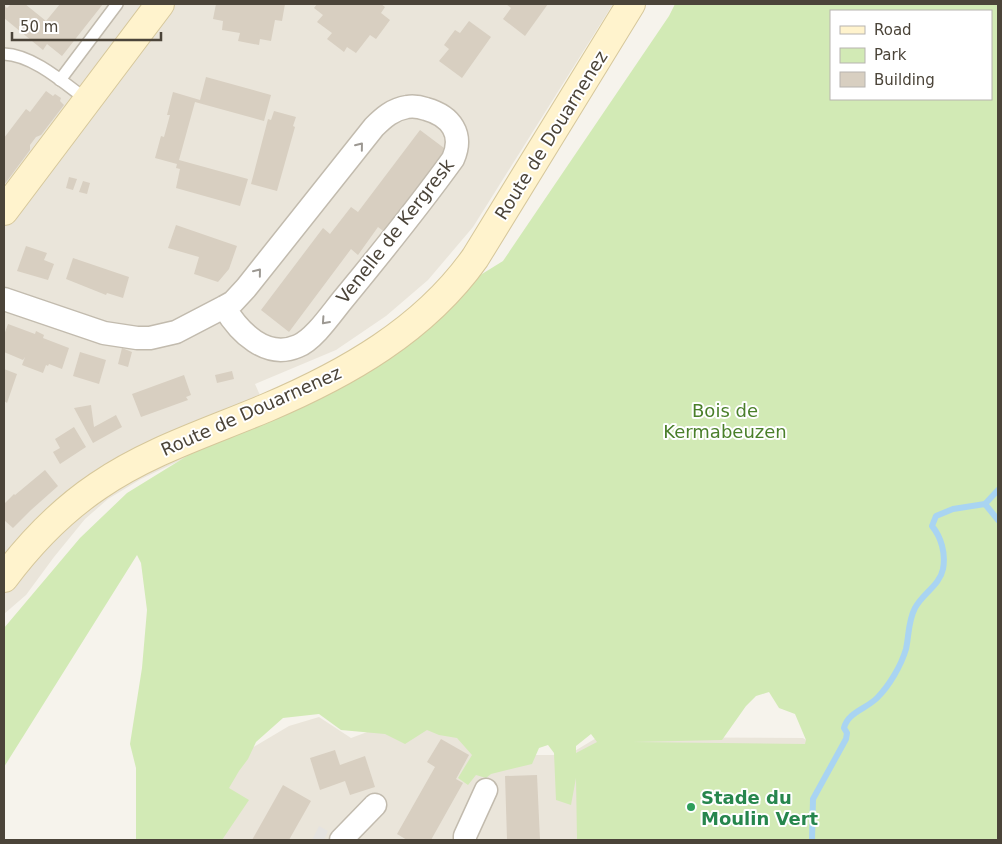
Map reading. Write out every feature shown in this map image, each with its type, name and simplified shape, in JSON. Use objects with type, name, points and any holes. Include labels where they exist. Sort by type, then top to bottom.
[{"type":"main road","points":[[4,210],[160,4]]},
{"type":"main road","name":"Route de Douarnenez","points":[[4,578],[46,527],[99,485],[148,458],[267,408],[325,379],[373,353],[420,319],[449,290],[475,258],[632,4]]},
{"type":"street","name":"Venelle de Kergresk","points":[[4,298],[104,332],[137,338],[150,338],[176,332],[233,302],[374,127],[385,117],[407,106],[417,107],[437,113],[452,125],[457,140],[457,150],[453,159],[379,255],[310,338],[298,346],[288,349],[267,347],[248,338],[224,307]]},
{"type":"street","points":[[465,840],[465,836],[486,790]]},
{"type":"street","points":[[341,840],[376,805]]},
{"type":"lane","points":[[60,80],[117,4]]},
{"type":"lane","points":[[4,54],[10,54],[34,63],[87,100]]},
{"type":"shaded area","points":[[4,4],[613,4],[473,227],[428,280],[386,316],[336,350],[255,384],[270,418],[141,479],[108,499],[85,519],[26,595],[4,614]]},
{"type":"shaded area","points":[[462,697],[516,761],[536,755],[568,755],[598,737],[803,738],[833,756],[939,840],[195,840],[245,752],[289,726],[319,717],[351,738]]},
{"type":"shaded area","points":[[319,826],[328,831],[324,840],[312,840]]},
{"type":"green space","name":"Bois de Kermabeuzen","points":[[675,4],[998,4],[998,840],[577,840],[576,778],[571,805],[556,800],[554,753],[548,745],[539,748],[532,764],[491,774],[486,778],[476,775],[468,785],[458,778],[472,755],[457,738],[439,735],[427,730],[405,744],[385,734],[341,730],[319,714],[283,718],[256,742],[248,759],[229,788],[249,800],[222,840],[136,840],[136,768],[130,744],[142,668],[147,610],[141,563],[137,555],[4,767],[4,628],[80,538],[127,493],[503,261],[669,16]],"holes":[[[769,692],[779,708],[795,714],[806,740],[805,744],[633,742],[722,740],[746,706],[756,696]],[[591,734],[597,742],[576,753],[576,746]]]},
{"type":"building","points":[[11,4],[25,4],[46,21],[60,4],[103,4],[62,56],[47,44],[43,50],[4,18],[4,5],[7,8]]},
{"type":"building","points":[[216,4],[285,4],[282,21],[275,20],[271,41],[260,39],[259,45],[238,41],[240,33],[222,30],[223,21],[213,19]]},
{"type":"building","points":[[317,4],[381,4],[385,7],[381,13],[390,20],[376,39],[370,35],[356,53],[347,47],[344,52],[327,39],[332,33],[317,22],[323,15],[314,8]]},
{"type":"building","points":[[506,4],[548,4],[525,36],[503,19],[511,8]]},
{"type":"building","points":[[469,21],[491,37],[462,78],[439,61],[449,49],[444,45],[455,30],[460,33]]},
{"type":"building","points":[[206,77],[271,95],[264,121],[195,102],[179,160],[248,179],[240,206],[176,188],[180,169],[176,168],[177,164],[155,158],[161,136],[164,137],[170,115],[167,115],[173,92],[200,100]]},
{"type":"building","points":[[46,91],[53,96],[55,94],[61,98],[60,101],[64,105],[41,135],[36,137],[30,145],[30,150],[4,185],[4,138],[26,109],[30,112]]},
{"type":"building","points":[[274,111],[296,117],[293,126],[295,127],[277,191],[251,184],[268,119],[271,120]]},
{"type":"building","points":[[420,130],[448,151],[386,233],[378,227],[358,255],[351,249],[289,332],[261,310],[323,228],[330,234],[351,207],[358,212]]},
{"type":"building","points":[[69,177],[77,179],[73,190],[66,188]]},
{"type":"building","points":[[83,181],[90,183],[87,194],[79,192]]},
{"type":"building","points":[[176,225],[237,246],[229,269],[218,282],[194,274],[199,257],[168,248]]},
{"type":"building","points":[[26,246],[47,253],[44,260],[54,264],[48,280],[17,271]]},
{"type":"building","points":[[73,258],[129,277],[123,298],[107,293],[106,295],[66,279]]},
{"type":"building","points":[[8,324],[35,334],[36,331],[44,335],[43,338],[69,348],[62,369],[49,364],[48,366],[46,365],[43,373],[22,365],[25,357],[23,360],[4,352],[4,335]]},
{"type":"building","points":[[122,348],[132,352],[128,367],[118,364]]},
{"type":"building","points":[[80,352],[106,360],[99,384],[73,376]]},
{"type":"building","points":[[4,369],[17,374],[7,403],[4,401]]},
{"type":"building","points":[[232,371],[234,379],[217,383],[215,375]]},
{"type":"building","points":[[184,375],[191,395],[186,397],[188,400],[141,417],[132,394]]},
{"type":"building","points":[[91,405],[94,427],[116,415],[122,427],[93,443],[74,408]]},
{"type":"building","points":[[74,427],[86,447],[60,464],[53,452],[60,448],[55,439]]},
{"type":"building","points":[[45,470],[58,486],[13,528],[4,520],[4,504]]},
{"type":"building","points":[[441,739],[469,755],[456,779],[463,783],[431,840],[407,840],[397,834],[435,767],[427,762]]},
{"type":"building","points":[[335,750],[340,765],[365,756],[375,787],[350,795],[345,781],[320,790],[310,758]]},
{"type":"building","points":[[537,775],[540,840],[507,840],[505,776]]},
{"type":"building","points":[[283,785],[311,801],[289,840],[252,840]]},
{"type":"waterway","points":[[812,840],[813,799],[846,739],[847,733],[844,728],[846,723],[853,714],[873,702],[890,682],[904,655],[911,618],[915,608],[941,575],[944,563],[943,551],[938,535],[932,526],[936,516],[953,509],[985,504],[998,490]]},
{"type":"waterway","points":[[985,504],[998,520]]},
{"type":"place","name":"Stade du Moulin Vert","points":[[691,807]]}]
